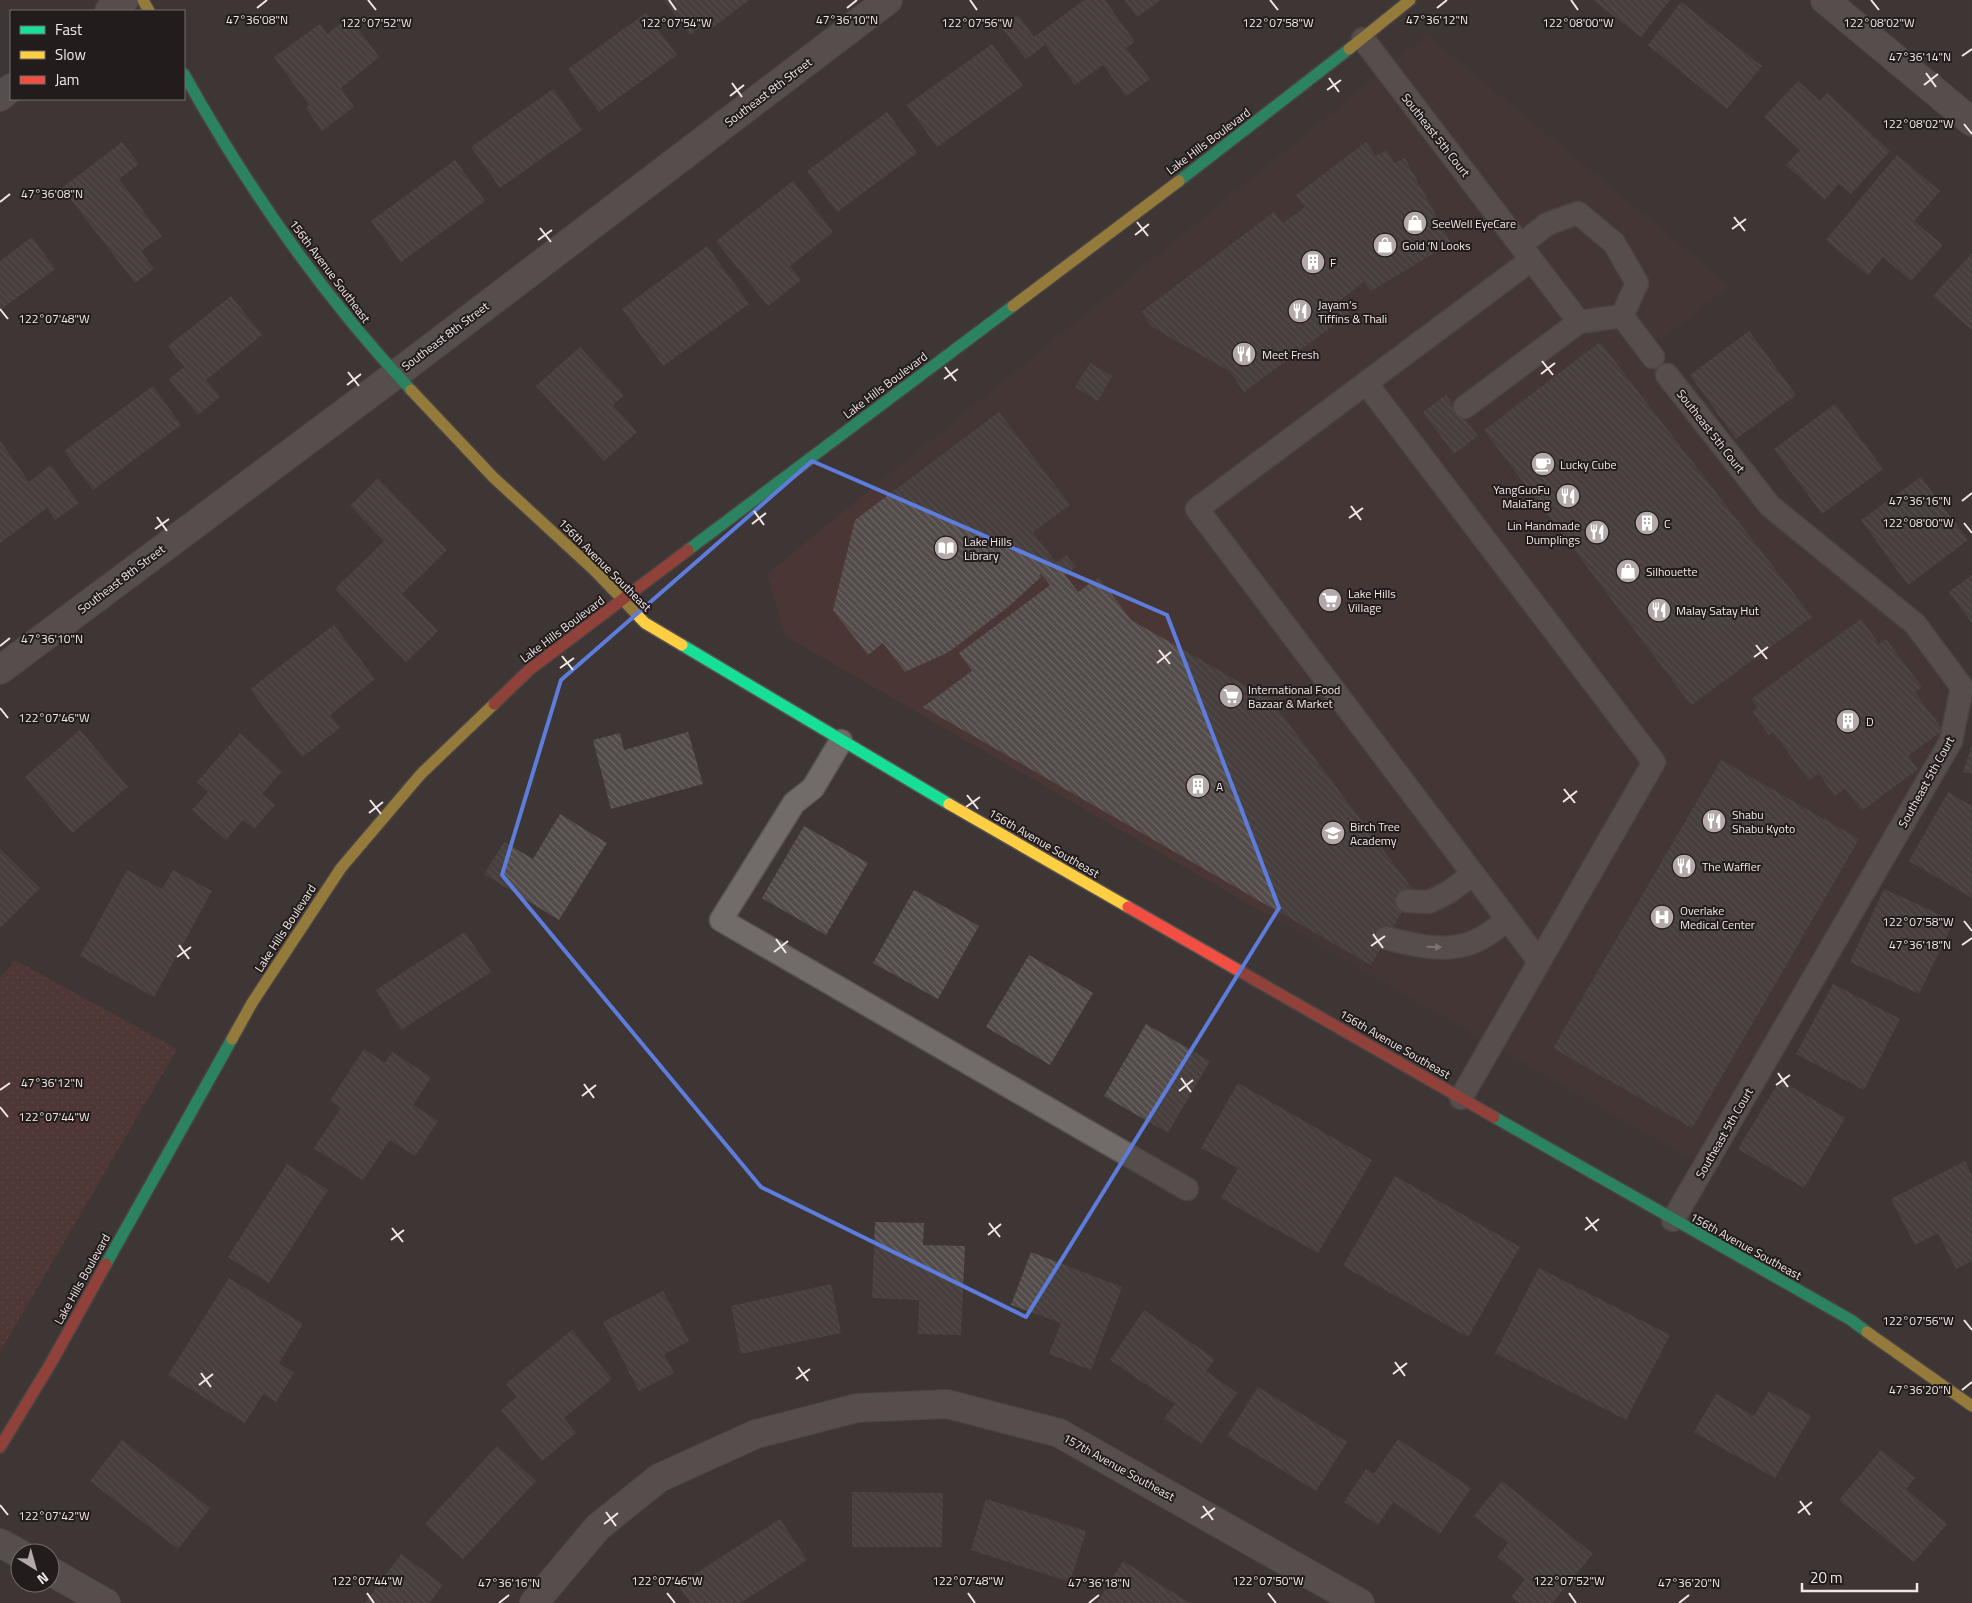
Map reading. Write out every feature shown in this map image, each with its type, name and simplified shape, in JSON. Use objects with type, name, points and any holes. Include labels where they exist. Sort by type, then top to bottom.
[{"type":"street","points":[[110,10],[124,0]]},
{"type":"street","name":"Southeast 8th Street","points":[[0,670],[395,375],[888,0]]},
{"type":"street","name":"Lake Hills Boulevard","points":[[0,1447],[56,1355],[252,1003],[341,868],[421,774],[529,670],[972,338],[1363,39],[1410,0]]},
{"type":"street","points":[[1827,1],[1972,122]]},
{"type":"street","name":"156th Avenue Southeast","points":[[185,76],[215,130],[261,203],[327,292],[395,375],[493,477],[594,570],[644,623],[841,741],[1673,1220],[1851,1320],[1972,1406]]},
{"type":"street","points":[[0,97],[10,89]]},
{"type":"street","name":"157th Avenue Southeast","points":[[534,1603],[598,1527],[658,1478],[756,1434],[857,1408],[947,1404],[1059,1433],[1360,1603]]},
{"type":"street","points":[[60,1577],[106,1603]]},
{"type":"lane","name":"Southeast 5th Court","points":[[1363,39],[1579,322]]},
{"type":"lane","points":[[1539,961],[1197,509],[1366,384],[1526,252],[1547,224],[1578,213],[1614,243],[1637,283],[1622,316]]},
{"type":"lane","points":[[1465,408],[1579,322],[1622,316]]},
{"type":"lane","points":[[1622,316],[1653,357]]},
{"type":"lane","name":"Southeast 5th Court","points":[[1667,375],[1770,506],[1915,624],[1962,686],[1951,741],[1673,1220]]},
{"type":"lane","points":[[1366,384],[1654,762],[1461,1098]]},
{"type":"lane","points":[[841,741],[813,788],[794,803],[721,920],[1187,1189]]},
{"type":"lane","points":[[1407,902],[1429,902],[1449,892],[1473,874]]},
{"type":"lane","points":[[1386,938],[1420,947],[1457,947],[1479,939],[1508,920]]},
{"type":"highlighted area","points":[[812,461],[1167,615],[1279,908],[1026,1317],[761,1187],[502,875],[561,680]]},
{"type":"shaded area","name":"Lake Hills Village","points":[[1427,35],[1730,286],[1648,350],[1770,506],[1915,624],[1962,687],[1952,736],[1704,1167],[785,636],[767,574]]},
{"type":"shaded area","points":[[15,960],[177,1049],[0,1352],[0,978]]},
{"type":"building","points":[[664,0],[749,0],[711,29],[706,22],[690,35]]},
{"type":"building","points":[[1084,0],[1105,0],[1135,42],[1126,48],[1150,79],[1126,96],[1103,65],[1075,85],[1045,45],[1026,59],[1001,27],[1018,15],[1034,37]]},
{"type":"building","points":[[1125,0],[1161,0],[1137,17]]},
{"type":"building","points":[[1593,0],[1670,0],[1641,37]]},
{"type":"building","points":[[1681,2],[1762,66],[1727,109],[1648,45]]},
{"type":"building","points":[[646,13],[677,55],[599,112],[568,69]]},
{"type":"building","points":[[350,17],[379,57],[341,88],[354,107],[322,131],[306,108],[309,105],[274,57],[320,24],[327,34]]},
{"type":"building","points":[[992,44],[1023,86],[937,147],[907,105]]},
{"type":"building","points":[[1798,81],[1820,101],[1827,93],[1890,151],[1851,194],[1839,183],[1825,200],[1786,165],[1800,150],[1764,117]]},
{"type":"building","points":[[553,89],[582,130],[500,188],[471,147]]},
{"type":"building","points":[[887,112],[917,153],[837,212],[807,171]]},
{"type":"building","points":[[122,142],[139,164],[119,179],[162,236],[141,251],[154,269],[135,283],[62,188]]},
{"type":"building","name":"F","points":[[1366,142],[1376,156],[1387,150],[1394,163],[1405,158],[1451,243],[1371,291],[1364,282],[1339,301],[1349,314],[1244,392],[1229,371],[1152,327],[1141,312],[1274,212],[1283,223],[1305,207],[1296,195]]},
{"type":"building","points":[[1897,155],[1940,191],[1914,221],[1943,245],[1911,281],[1883,257],[1868,275],[1826,240]]},
{"type":"building","points":[[455,160],[485,201],[401,262],[371,221]]},
{"type":"building","points":[[793,181],[833,232],[790,266],[801,280],[768,306],[716,241]]},
{"type":"building","points":[[32,237],[55,269],[0,310],[0,261]]},
{"type":"building","points":[[707,246],[749,304],[663,366],[622,309]]},
{"type":"building","points":[[1972,253],[1972,330],[1933,296]]},
{"type":"building","points":[[231,296],[262,335],[206,380],[220,397],[198,415],[169,379],[184,367],[168,346]]},
{"type":"building","points":[[1749,331],[1796,395],[1736,439],[1690,375]]},
{"type":"building","name":"C","points":[[1600,342],[1812,617],[1691,705],[1484,430]]},
{"type":"building","points":[[580,347],[624,395],[613,405],[637,432],[604,461],[536,386]]},
{"type":"building","points":[[1090,363],[1112,376],[1098,401],[1075,387]]},
{"type":"building","points":[[153,386],[181,425],[93,490],[64,451]]},
{"type":"building","points":[[1446,395],[1478,436],[1454,454],[1423,412]]},
{"type":"building","points":[[1835,404],[1883,469],[1822,514],[1774,449]]},
{"type":"building","name":"A","points":[[999,412],[1070,505],[1033,532],[1056,563],[1066,555],[1076,567],[1065,575],[1078,592],[1099,577],[1131,620],[1271,700],[1414,891],[1371,965],[923,707],[972,671],[959,653],[1050,585],[1041,574],[1039,575],[1041,577],[1008,607],[949,652],[905,672],[883,643],[868,655],[833,610],[855,520]]},
{"type":"building","points":[[0,441],[29,482],[51,465],[79,503],[55,520],[47,508],[0,543]]},
{"type":"building","points":[[1921,477],[1968,540],[1908,585],[1861,520]]},
{"type":"building","points":[[378,478],[447,550],[402,594],[438,631],[406,662],[335,589],[384,541],[350,506]]},
{"type":"building","points":[[1972,575],[1972,623],[1949,592]]},
{"type":"building","name":"D","points":[[1861,619],[1879,644],[1886,639],[1922,687],[1915,692],[1943,730],[1908,756],[1918,769],[1862,811],[1845,788],[1835,796],[1818,773],[1809,781],[1773,732],[1769,735],[1752,712],[1758,708],[1751,699]]},
{"type":"building","points":[[334,625],[375,679],[330,715],[340,728],[302,757],[250,689]]},
{"type":"building","points":[[80,730],[128,787],[72,833],[25,777]]},
{"type":"building","points":[[688,732],[703,784],[611,809],[593,740],[620,733],[624,750]]},
{"type":"building","points":[[240,733],[282,771],[262,794],[275,805],[254,829],[243,820],[226,840],[192,810],[208,792],[197,782]]},
{"type":"building","points":[[1972,745],[1972,774],[1963,772]]},
{"type":"building","points":[[1721,760],[1859,839],[1692,1128],[1553,1048]]},
{"type":"building","points":[[1948,792],[1972,806],[1972,898],[1909,861]]},
{"type":"building","points":[[560,814],[607,843],[559,920],[484,874],[504,842],[533,859]]},
{"type":"building","points":[[804,826],[868,863],[826,935],[762,898]]},
{"type":"building","points":[[0,849],[40,888],[0,928]]},
{"type":"building","points":[[127,870],[162,889],[173,870],[212,891],[154,997],[80,956]]},
{"type":"building","points":[[1884,889],[1954,921],[1919,994],[1850,962]]},
{"type":"building","points":[[914,890],[979,926],[938,999],[873,963]]},
{"type":"building","points":[[465,932],[491,972],[401,1030],[376,990]]},
{"type":"building","points":[[1029,955],[1093,993],[1050,1065],[986,1027]]},
{"type":"building","points":[[1833,984],[1900,1019],[1864,1090],[1796,1054]]},
{"type":"building","points":[[1146,1024],[1210,1061],[1168,1133],[1104,1096]]},
{"type":"building","points":[[364,1049],[385,1063],[392,1052],[431,1077],[413,1105],[438,1121],[415,1156],[390,1140],[363,1180],[314,1148],[341,1108],[330,1101]]},
{"type":"building","points":[[1780,1080],[1845,1118],[1804,1188],[1738,1149]]},
{"type":"building","points":[[1238,1083],[1372,1160],[1318,1253],[1221,1198],[1238,1168],[1201,1148]]},
{"type":"building","points":[[1965,1161],[1972,1176],[1972,1261],[1956,1269],[1938,1233],[1915,1245],[1891,1199]]},
{"type":"building","points":[[287,1164],[328,1190],[269,1283],[228,1257]]},
{"type":"building","points":[[1395,1176],[1520,1247],[1468,1337],[1343,1266]]},
{"type":"building","points":[[875,1222],[924,1223],[923,1245],[965,1246],[961,1335],[918,1334],[919,1300],[872,1298]]},
{"type":"building","points":[[1031,1252],[1122,1287],[1091,1370],[1049,1354],[1061,1323],[1011,1305]]},
{"type":"building","points":[[1539,1268],[1670,1335],[1626,1420],[1495,1353]]},
{"type":"building","points":[[229,1278],[303,1324],[279,1363],[294,1373],[276,1402],[263,1394],[245,1423],[168,1375]]},
{"type":"building","points":[[831,1284],[841,1333],[741,1354],[731,1306]]},
{"type":"building","points":[[663,1291],[689,1341],[664,1354],[674,1373],[639,1391],[603,1322]]},
{"type":"building","points":[[1144,1310],[1215,1359],[1206,1371],[1237,1393],[1201,1444],[1164,1418],[1175,1404],[1110,1360]]},
{"type":"building","points":[[572,1330],[612,1379],[564,1418],[576,1433],[542,1461],[501,1410],[517,1397],[506,1384]]},
{"type":"building","points":[[1258,1387],[1347,1442],[1316,1491],[1227,1436]]},
{"type":"building","points":[[1769,1391],[1811,1416],[1775,1478],[1694,1432],[1716,1394],[1754,1416]]},
{"type":"building","points":[[1398,1439],[1471,1488],[1440,1534],[1393,1502],[1378,1525],[1344,1502],[1366,1469],[1374,1474]]},
{"type":"building","points":[[122,1440],[210,1508],[178,1549],[90,1481]]},
{"type":"building","points":[[497,1446],[536,1481],[463,1559],[425,1524]]},
{"type":"building","points":[[1881,1450],[1915,1478],[1906,1489],[1947,1524],[1914,1562],[1839,1500]]},
{"type":"building","points":[[1502,1481],[1593,1554],[1552,1603],[1520,1603],[1511,1597],[1525,1579],[1497,1557],[1508,1543],[1474,1516]]},
{"type":"building","points":[[852,1492],[943,1493],[942,1547],[852,1547]]},
{"type":"building","points":[[986,1499],[1086,1531],[1070,1582],[971,1550]]},
{"type":"building","points":[[780,1519],[807,1560],[740,1603],[690,1603],[678,1585]]},
{"type":"building","points":[[401,1554],[443,1585],[429,1603],[365,1603]]},
{"type":"building","points":[[1123,1561],[1190,1603],[1097,1603]]},
{"type":"traffic: fast","points":[[1179,181],[1349,49]]},
{"type":"traffic: fast","points":[[185,76],[208,117],[260,199],[316,278],[378,354],[411,390]]},
{"type":"traffic: fast","points":[[688,550],[1013,306]]},
{"type":"traffic: fast","points":[[682,645],[949,804]]},
{"type":"traffic: fast","points":[[106,1264],[232,1039]]},
{"type":"traffic: fast","points":[[1494,1117],[1851,1320],[1867,1332]]},
{"type":"traffic: slow","points":[[143,0],[148,10]]},
{"type":"traffic: slow","points":[[1349,49],[1410,0]]},
{"type":"traffic: slow","points":[[1013,306],[1179,181]]},
{"type":"traffic: slow","points":[[411,390],[493,477],[594,570],[645,623],[682,645]]},
{"type":"traffic: slow","points":[[232,1039],[252,1003],[341,868],[421,774],[494,704]]},
{"type":"traffic: slow","points":[[949,804],[1128,907]]},
{"type":"traffic: slow","points":[[1867,1332],[1972,1406]]},
{"type":"traffic: jam","points":[[494,704],[529,670],[688,550]]},
{"type":"traffic: jam","points":[[1128,907],[1494,1117]]},
{"type":"traffic: jam","points":[[0,1447],[51,1363],[106,1264]]},
{"type":"place","name":"SeeWell EyeCare","points":[[1415,223]]},
{"type":"place","name":"Gold ‘N Looks","points":[[1385,245]]},
{"type":"place","name":"F","points":[[1313,262]]},
{"type":"place","name":"Jayam’s Tiffins & Thali","points":[[1300,311]]},
{"type":"place","name":"Meet Fresh","points":[[1244,354]]},
{"type":"place","name":"Lucky Cube","points":[[1543,464]]},
{"type":"place","name":"YangGuoFu MalaTang","points":[[1568,496]]},
{"type":"place","name":"C","points":[[1647,523]]},
{"type":"place","name":"Lin Handmade Dumplings","points":[[1597,532]]},
{"type":"place","name":"Lake Hills Library","points":[[946,548]]},
{"type":"place","name":"Silhouette","points":[[1628,571]]},
{"type":"place","name":"Lake Hills Village","points":[[1330,600]]},
{"type":"place","name":"Malay Satay Hut","points":[[1659,610]]},
{"type":"place","name":"International Food Bazaar & Market","points":[[1231,696]]},
{"type":"place","name":"D","points":[[1848,721]]},
{"type":"place","name":"A","points":[[1198,786]]},
{"type":"place","name":"Shabu Shabu Kyoto","points":[[1714,821]]},
{"type":"place","name":"Birch Tree Academy","points":[[1333,833]]},
{"type":"place","name":"The Waffler","points":[[1684,866]]},
{"type":"place","name":"Overlake Medical Center","points":[[1662,917]]}]
